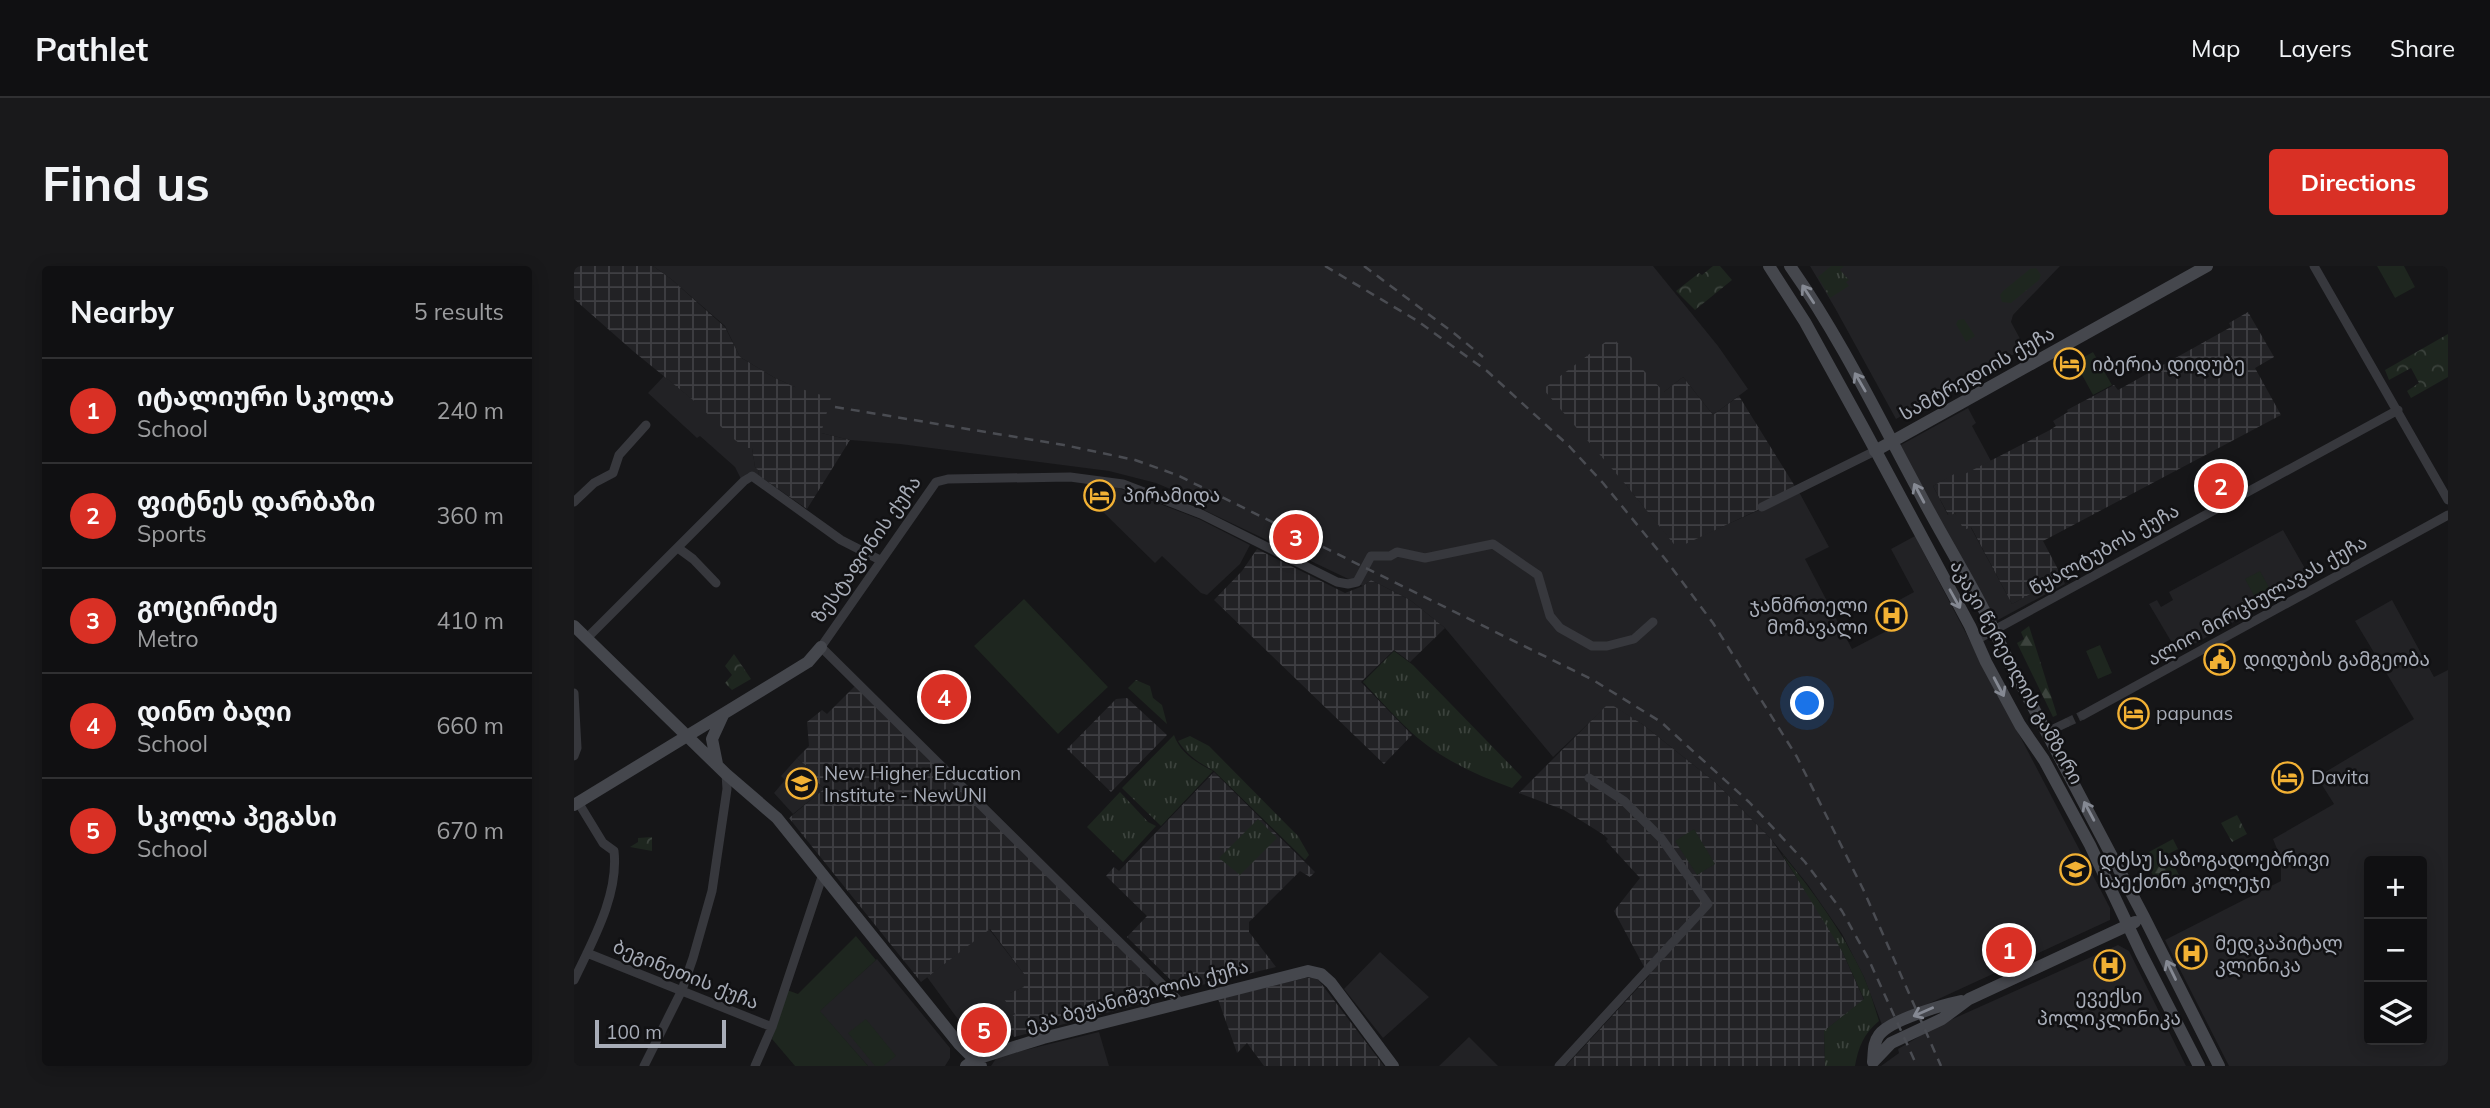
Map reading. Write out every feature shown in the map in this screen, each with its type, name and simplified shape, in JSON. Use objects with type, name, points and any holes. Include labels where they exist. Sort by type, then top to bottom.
[{"type":"main road","name":"აკაკი წერეთლის გამზირი","points":[[1769,266],[1805,322],[2020,725],[2044,760],[2077,820],[2199,1066]]},
{"type":"main road","name":"აკაკი წერეთლის გამზირი","points":[[1790,266],[1894,441],[2144,917],[2219,1066]]},
{"type":"main road","name":"სამტრედიის ქუჩა","points":[[1875,451],[2207,266]]},
{"type":"main road","points":[[574,627],[721,769],[776,818],[906,976],[974,1064]]},
{"type":"main road","name":"ზესტაფონის ქუჩა","points":[[576,803],[808,662],[821,647]]},
{"type":"main road","points":[[721,769],[712,739],[724,713]]},
{"type":"main road","points":[[1872,1064],[1874,1044],[1888,1028],[1935,1007],[1969,999],[2144,917]]},
{"type":"main road","name":"ეკა ბეჟანიშვილის ქუჩა","points":[[974,1064],[1043,1038],[1308,971],[1321,974],[1394,1066]]},
{"type":"street","points":[[2315,266],[2448,500]]},
{"type":"street","name":"წყალტუბოს ქუჩა","points":[[1976,640],[2398,411]]},
{"type":"street","points":[[574,502],[594,483],[612,472],[620,455],[646,425]]},
{"type":"street","name":"სამტრედიის ქუჩა","points":[[1762,507],[1875,451]]},
{"type":"street","points":[[587,638],[748,477],[752,476],[841,540],[880,560]]},
{"type":"street","name":"ზესტაფონის ქუჩა","points":[[821,647],[936,482],[948,479],[1006,477],[1070,477],[1123,484],[1201,514],[1337,582],[1348,584],[1357,582],[1371,556],[1390,556],[1397,552],[1425,558],[1493,544],[1538,575],[1550,616],[1560,628],[1592,646],[1607,646],[1634,639],[1654,622]]},
{"type":"street","name":"ალიო მირცხულავას ქუჩა","points":[[2083,715],[2448,515]]},
{"type":"street","points":[[678,548],[716,583]]},
{"type":"street","points":[[821,647],[1181,1003]]},
{"type":"street","points":[[574,693],[577,748],[574,756]]},
{"type":"street","points":[[2047,732],[2066,723]]},
{"type":"street","points":[[644,1066],[682,990],[712,891],[727,789],[721,769]]},
{"type":"street","points":[[1559,1066],[1707,904],[1661,838],[1624,801],[1589,778]]},
{"type":"street","points":[[574,980],[608,899],[615,863],[614,851],[603,842],[576,803]]},
{"type":"street","points":[[755,1066],[772,1027],[822,877]]},
{"type":"street","name":"ბეგინეთის ქუჩა","points":[[587,953],[772,1027]]},
{"type":"shaded area","points":[[574,266],[653,266],[725,327],[740,357],[775,378],[831,398],[821,433],[850,440],[807,509],[758,475],[752,448],[746,448],[735,440],[693,400],[574,299]]},
{"type":"shaded area","points":[[653,266],[1653,266],[1718,346],[1748,389],[1713,415],[1683,377],[1664,392],[1626,485],[1677,547],[1799,492],[1829,547],[1805,559],[1852,649],[1902,623],[1892,604],[1914,592],[1891,549],[1915,536],[2110,908],[2110,920],[1882,1025],[1864,977],[1842,934],[1808,885],[1771,839],[1716,783],[1642,724],[1609,704],[1553,757],[1445,628],[1410,600],[1371,580],[1363,586],[1204,510],[1201,502],[1156,483],[1109,471],[850,440],[821,433],[795,387],[740,357],[725,326]]},
{"type":"shaded area","points":[[1810,266],[2060,266],[2013,315],[2011,322],[2025,348],[1896,419]]},
{"type":"shaded area","points":[[2248,312],[2274,357],[2255,368],[2281,415],[2043,541],[2062,577],[2012,604],[1971,527],[1964,530],[1955,513],[1949,516],[1933,486],[1956,473],[1959,477],[2050,430],[2056,426],[2053,421],[2068,412],[2067,410],[2114,385],[2118,390],[2231,327],[2229,323]]},
{"type":"shaded area","points":[[1612,337],[1664,392],[1683,377],[1713,415],[1739,396],[1796,488],[1760,509],[1677,548],[1543,389]]},
{"type":"shaded area","points":[[664,376],[752,448],[758,475],[748,473],[741,479],[735,467],[700,436],[697,438],[648,393]]},
{"type":"shaded area","points":[[1968,408],[1976,423],[1972,426],[1991,461],[1959,478],[1956,474],[1933,486],[1948,515],[1954,513],[1970,526],[2012,604],[2062,577],[2065,584],[1996,621],[1899,446]]},
{"type":"shaded area","points":[[1091,487],[1116,487],[1199,519],[1250,545],[1240,564],[1207,595],[1201,593],[1162,556],[1155,563],[1098,507],[1094,510]]},
{"type":"shaded area","points":[[2283,530],[2311,579],[2178,653],[2149,604],[2157,600],[2161,607],[2173,600],[2169,592]]},
{"type":"shaded area","points":[[1257,549],[1345,593],[1371,580],[1410,600],[1445,628],[1410,662],[1394,650],[1361,682],[1412,735],[1384,764],[1214,600],[1242,571]]},
{"type":"shaded area","points":[[2392,600],[2434,677],[2448,670],[2448,1066],[2229,1066],[2165,940],[2281,881],[2281,859],[2273,839],[2334,804],[2317,777],[2414,719],[2355,621]]},
{"type":"shaded area","points":[[855,686],[1147,973],[1150,981],[1148,997],[1141,1004],[1014,1037],[1005,1022],[1015,1014],[1004,999],[1024,987],[1019,978],[1024,974],[990,929],[921,982],[789,818],[824,789],[807,771],[809,768],[797,758],[809,746],[807,722],[822,710],[827,714]]},
{"type":"shaded area","points":[[1127,698],[1167,735],[1111,792],[1067,749],[1116,699]]},
{"type":"shaded area","points":[[1609,703],[1642,724],[1716,783],[1771,839],[1824,919],[1864,1000],[1824,1031],[1825,1066],[1566,1066],[1649,976],[1614,911],[1640,878],[1606,841],[1608,839],[1604,835],[1564,810],[1519,793]]},
{"type":"shaded area","name":"New Higher Education Institute - NewUNI","points":[[797,758],[809,768],[807,771],[824,789],[793,814],[774,793],[785,780],[781,776]]},
{"type":"shaded area","points":[[1214,772],[1315,872],[1310,877],[1300,871],[1249,922],[1249,932],[1276,967],[1181,990],[1127,937],[1147,916],[1106,876],[1114,867],[1119,871]]},
{"type":"shaded area","points":[[989,929],[1024,974],[1025,987],[1010,993],[1016,1014],[979,1040],[968,1033],[927,977]]},
{"type":"shaded area","points":[[2118,945],[2129,951],[2186,1066],[1881,1066],[1899,1053],[1898,1049],[1937,1026]]},
{"type":"shaded area","points":[[1380,952],[1429,997],[1383,1038],[1344,989]]},
{"type":"shaded area","points":[[877,959],[950,1048],[950,1058],[945,1066],[868,1066],[819,1011]]},
{"type":"shaded area","points":[[1305,978],[1317,978],[1384,1066],[1264,1066],[1247,1043],[1237,1053],[1218,999]]},
{"type":"shaded area","points":[[1099,1032],[1109,1066],[991,1066],[997,1057]]},
{"type":"shaded area","points":[[1469,1037],[1498,1066],[1439,1066]]},
{"type":"green space","points":[[1713,266],[1720,266],[1732,280],[1695,310],[1676,291]]},
{"type":"green space","points":[[1831,266],[1844,266],[1840,270],[1849,280],[1846,282],[1849,286],[1830,298],[1818,277]]},
{"type":"green space","points":[[2377,266],[2404,266],[2415,287],[2395,298]]},
{"type":"green space","points":[[2036,268],[2041,275],[2039,280],[2011,303],[2002,302],[2000,295],[2003,291],[2030,269]]},
{"type":"green space","points":[[1964,319],[1975,336],[1966,342],[1956,324],[1958,320]]},
{"type":"green space","points":[[2448,334],[2448,377],[2411,398],[2407,391],[2419,383],[2411,368],[2389,380],[2385,370]]},
{"type":"green space","points":[[2093,352],[2112,385],[2093,395],[2075,362]]},
{"type":"green space","points":[[2260,571],[2271,591],[2256,599],[2245,579]]},
{"type":"green space","points":[[1024,599],[1108,687],[1058,734],[974,646]]},
{"type":"green space","points":[[2029,626],[2057,715],[2053,717],[2017,643],[2024,639],[2021,632]]},
{"type":"green space","points":[[2100,645],[2112,673],[2098,679],[2086,651]]},
{"type":"green space","points":[[1394,651],[1413,665],[1522,777],[1512,788],[1472,772],[1435,751],[1412,733],[1363,682]]},
{"type":"green space","points":[[734,654],[751,679],[732,690],[725,683],[732,675],[725,666]]},
{"type":"green space","points":[[1136,680],[1150,686],[1153,698],[1162,705],[1167,724],[1128,688]]},
{"type":"green space","points":[[1174,735],[1185,752],[1213,771],[1161,826],[1122,788]]},
{"type":"green space","points":[[1190,736],[1209,746],[1298,836],[1309,855],[1305,860],[1214,771],[1185,750],[1178,741]]},
{"type":"green space","points":[[1120,792],[1148,822],[1156,826],[1123,862],[1087,827]]},
{"type":"green space","points":[[2237,815],[2247,834],[2232,842],[2221,823]]},
{"type":"green space","points":[[1258,819],[1277,838],[1240,875],[1219,858]]},
{"type":"green space","points":[[1694,829],[1715,864],[1697,875],[1675,841]]},
{"type":"green space","points":[[652,837],[652,851],[630,847],[638,842],[638,838]]},
{"type":"green space","points":[[2173,839],[2178,849],[2168,854],[2180,877],[2160,887],[2150,870],[2144,873],[2136,859]]},
{"type":"green space","points":[[1782,854],[1836,927],[1870,992],[1879,1021],[1862,1041],[1855,1066],[1825,1066],[1824,1031],[1864,999],[1842,951]]},
{"type":"green space","points":[[856,936],[876,960],[820,1011],[868,1066],[795,1066],[772,1039],[787,990],[798,994]]},
{"type":"green space","points":[[866,1019],[896,1056],[883,1066],[875,1066],[848,1033]]},
{"type":"tunnel","points":[[2066,723],[2083,715]]},
{"type":"railway","points":[[1325,266],[1416,320],[1487,371],[1569,446],[1666,560],[1713,623],[1797,757],[1863,889],[1941,1066]]},
{"type":"railway","points":[[1364,266],[1483,357]]},
{"type":"railway","points":[[835,407],[1064,445],[1135,460],[1177,475],[1593,680],[1661,722],[1749,802],[1805,862],[1842,911],[1868,958],[1917,1066]]},
{"type":"place","name":"იბერია დიდუბე","points":[[2069,364]]},
{"type":"place","name":"ფიტნეს დარბაზი","points":[[2221,486]]},
{"type":"place","name":"პირამიდა","points":[[1100,495]]},
{"type":"place","name":"გოცირიძე","points":[[1296,537]]},
{"type":"place","name":"ჯანმრთელი მომავალი","points":[[1891,616]]},
{"type":"place","name":"დიდუბის გამგეობა","points":[[2220,659]]},
{"type":"place","name":"დინო ბაღი","points":[[944,697]]},
{"type":"place","name":"papunas","points":[[2133,713]]},
{"type":"place","name":"Davita","points":[[2288,777]]},
{"type":"place","name":"New Higher Education Institute - NewUNI","points":[[801,784]]},
{"type":"place","name":"დტსუ საზოგადოებრივი საექთნო კოლეჯი","points":[[2076,870]]},
{"type":"place","name":"იტალიური სკოლა","points":[[2009,950]]},
{"type":"place","name":"მედკაპიტალ კლინიკა","points":[[2192,954]]},
{"type":"place","name":"ევექსი პოლიკლინიკა","points":[[2109,965]]},
{"type":"place","name":"სკოლა პეგასი","points":[[984,1030]]}]
